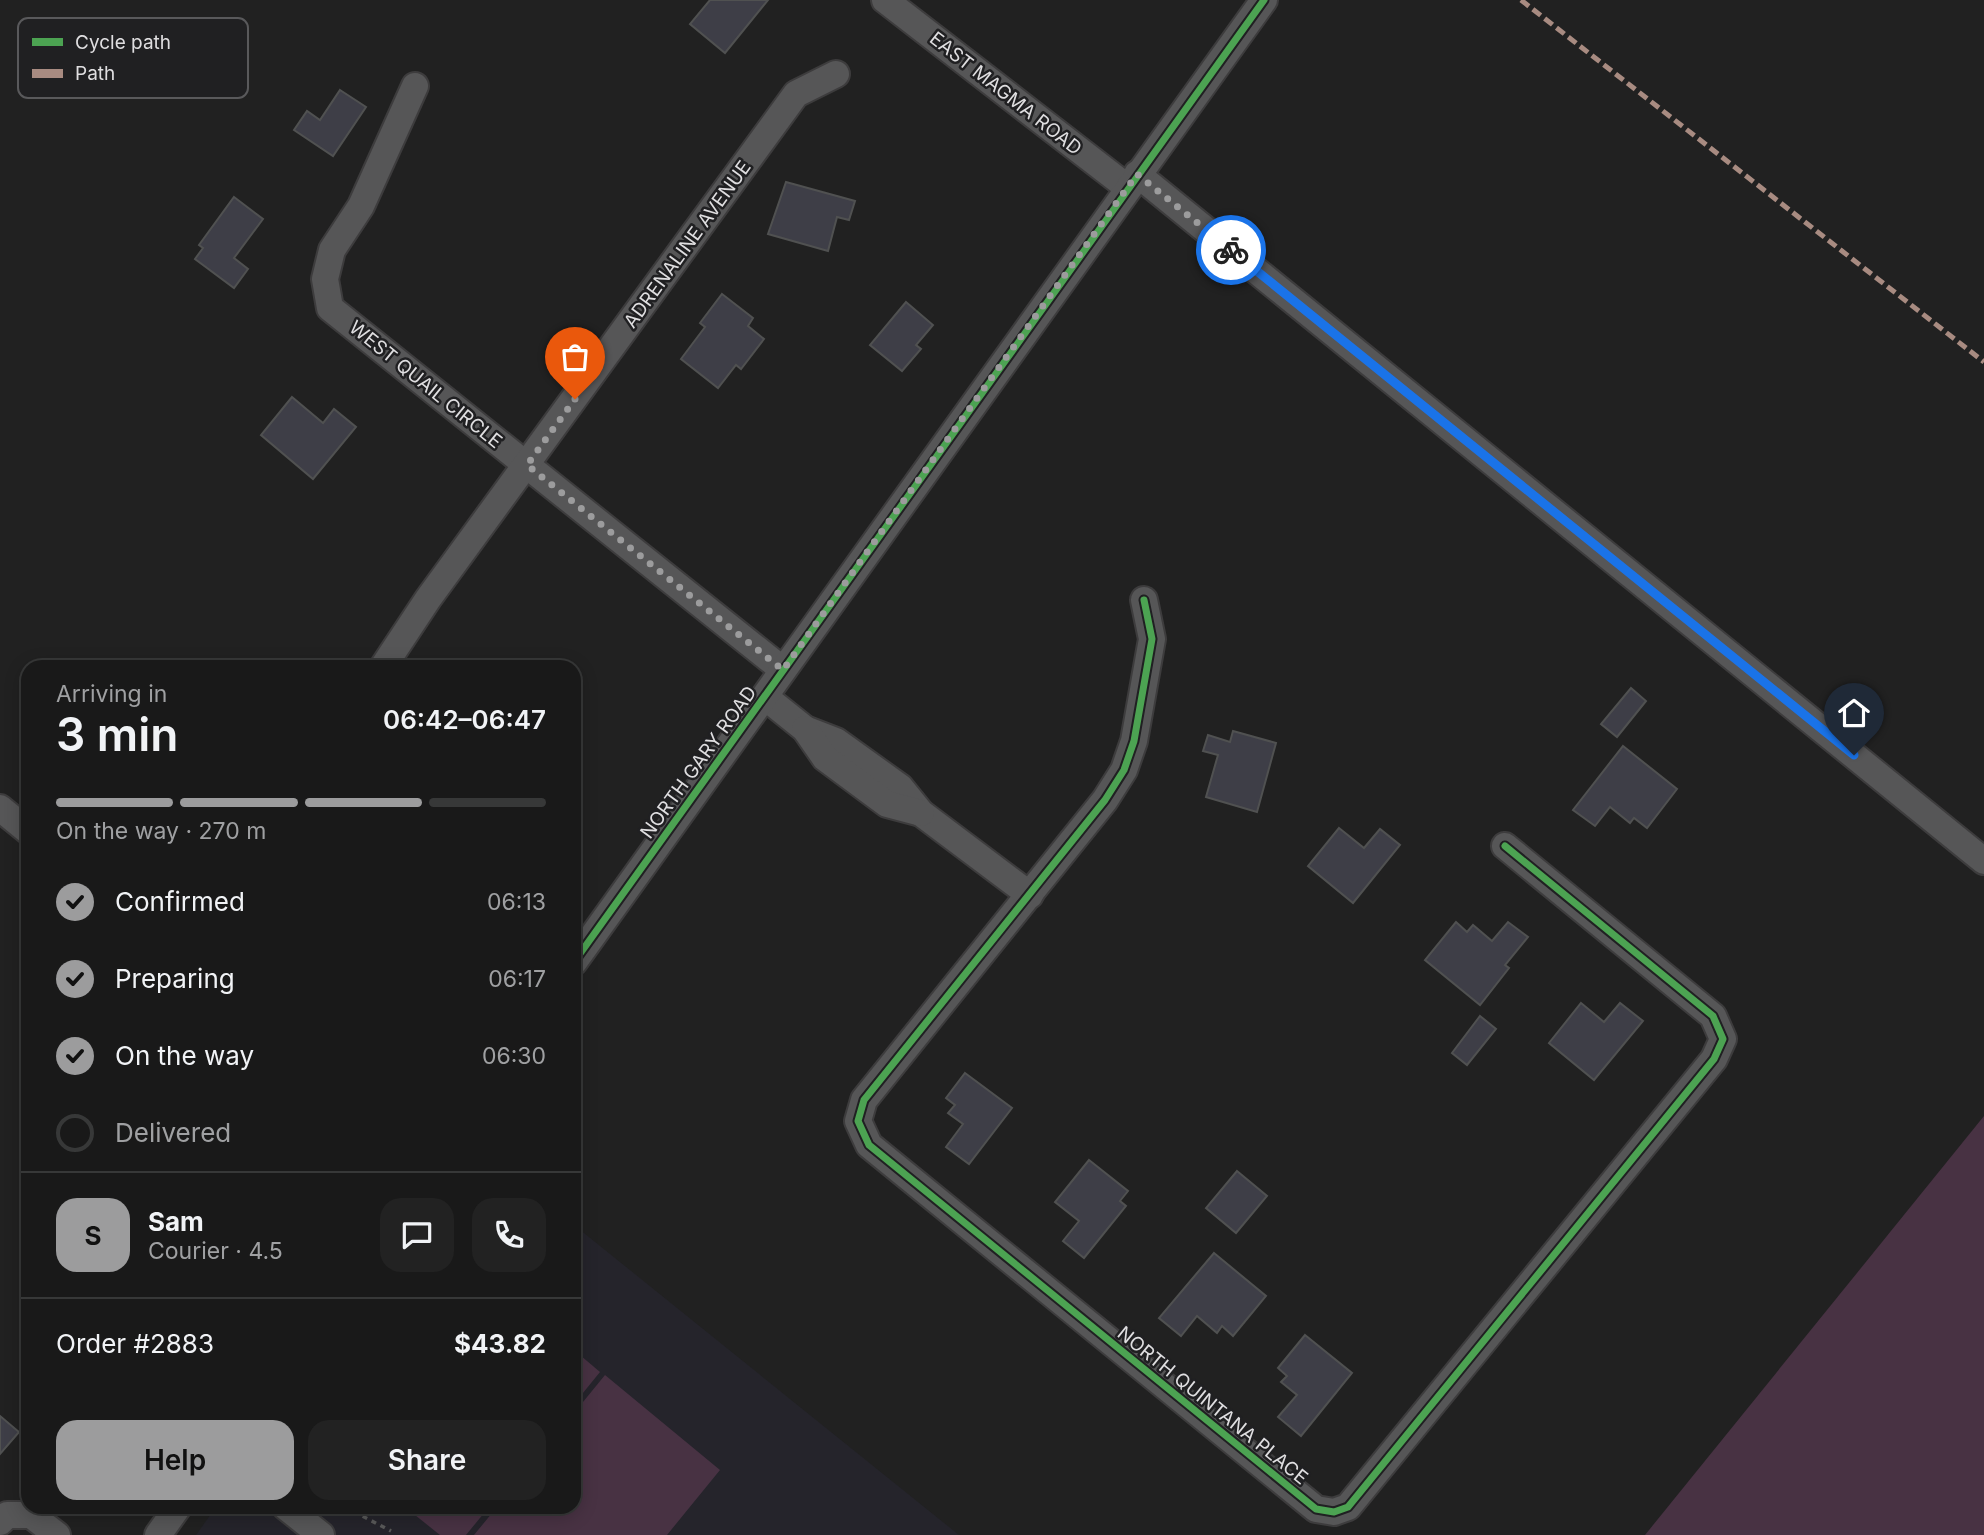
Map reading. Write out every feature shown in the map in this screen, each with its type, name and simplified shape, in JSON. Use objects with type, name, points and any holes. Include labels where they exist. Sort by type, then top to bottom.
[{"type":"street","name":"EAST MAGMA ROAD","points":[[885,0],[1132,181],[1984,861]]},
{"type":"street","name":"NORTH GARY ROAD","points":[[581,952],[1264,0]]},
{"type":"street","name":"ADRENALINE AVENUE","points":[[388,660],[796,94],[836,74]]},
{"type":"street","name":"WEST QUAIL CIRCLE","points":[[415,86],[360,206],[332,250],[325,279],[331,307],[783,670]]},
{"type":"street","name":"NORTH QUINTANA PLACE","points":[[1144,600],[1152,639],[1134,741],[1124,769],[1105,800],[864,1100],[858,1121],[869,1145],[1316,1509],[1334,1513],[1348,1507],[1714,1059],[1723,1039],[1713,1016],[1506,846]]},
{"type":"street","points":[[765,697],[805,729],[836,741],[901,787],[921,813],[1030,895]]},
{"type":"street","points":[[0,808],[21,825]]},
{"type":"street","points":[[158,1535],[173,1514]]},
{"type":"street","points":[[295,1514],[321,1535]]},
{"type":"street","points":[[0,1522],[7,1515],[31,1515],[57,1535]]},
{"type":"path","points":[[358,1514],[391,1531]]},
{"type":"shaded area","points":[[1984,1116],[1984,1535],[1645,1535]]},
{"type":"shaded area","points":[[581,1231],[959,1535],[196,1535],[211,1514],[581,1514]]},
{"type":"shaded area","points":[[581,1356],[600,1372],[581,1395]]},
{"type":"shaded area","points":[[605,1375],[720,1470],[667,1535],[474,1535],[491,1514],[581,1514],[581,1404]]},
{"type":"shaded area","points":[[414,1514],[483,1514],[466,1535],[440,1535]]},
{"type":"building","points":[[710,0],[768,0],[725,53],[690,24]]},
{"type":"building","points":[[340,90],[366,107],[333,156],[294,130],[307,111],[320,120]]},
{"type":"building","points":[[786,182],[855,201],[849,220],[837,217],[828,251],[768,234]]},
{"type":"building","points":[[234,197],[263,219],[234,258],[248,269],[234,288],[195,259],[203,248],[199,245]]},
{"type":"building","points":[[722,294],[753,318],[748,326],[764,339],[741,369],[736,365],[718,388],[681,359],[705,327],[700,323]]},
{"type":"building","points":[[906,302],[933,325],[916,345],[921,349],[902,371],[870,345]]},
{"type":"building","points":[[292,397],[323,423],[334,409],[356,427],[313,479],[261,435]]},
{"type":"building","points":[[1631,688],[1646,701],[1617,737],[1601,724]]},
{"type":"building","points":[[1233,731],[1276,743],[1257,812],[1206,797],[1218,755],[1203,751],[1208,735],[1230,742]]},
{"type":"building","points":[[1623,746],[1677,789],[1647,828],[1634,818],[1630,823],[1610,807],[1595,826],[1573,810]]},
{"type":"building","points":[[1339,828],[1364,848],[1380,829],[1400,845],[1353,903],[1308,866]]},
{"type":"building","points":[[1456,922],[1467,932],[1473,925],[1492,941],[1508,922],[1528,937],[1505,965],[1509,968],[1480,1005],[1425,960]]},
{"type":"building","points":[[1581,1003],[1604,1022],[1620,1003],[1643,1021],[1594,1080],[1549,1043]]},
{"type":"building","points":[[1480,1016],[1496,1029],[1467,1065],[1452,1053]]},
{"type":"building","points":[[965,1073],[1012,1108],[969,1164],[946,1147],[963,1124],[948,1113],[955,1105],[946,1098]]},
{"type":"building","points":[[1089,1160],[1128,1191],[1120,1201],[1126,1206],[1084,1258],[1063,1241],[1079,1221],[1055,1202]]},
{"type":"building","points":[[1237,1171],[1267,1196],[1236,1233],[1206,1208]]},
{"type":"building","points":[[1214,1253],[1266,1296],[1233,1336],[1222,1326],[1217,1333],[1197,1316],[1181,1336],[1159,1318]]},
{"type":"building","points":[[1305,1335],[1352,1373],[1301,1436],[1278,1417],[1297,1395],[1281,1382],[1287,1376],[1278,1368]]},
{"type":"building","points":[[0,1416],[19,1432],[0,1454]]},
{"type":"marked path","points":[[1521,0],[1984,362]]},
{"type":"cycle path","points":[[581,952],[1264,0]]},
{"type":"cycle path","points":[[1144,600],[1152,639],[1134,741],[1124,770],[1105,800],[864,1100],[858,1121],[869,1145],[1316,1509],[1334,1512],[1348,1507],[1714,1059],[1723,1039],[1713,1016],[1505,846]]},
{"type":"way so far","points":[[575,399],[527,465],[783,670],[1137,174],[1231,250]]},
{"type":"route","points":[[1231,250],[1854,755]]}]
